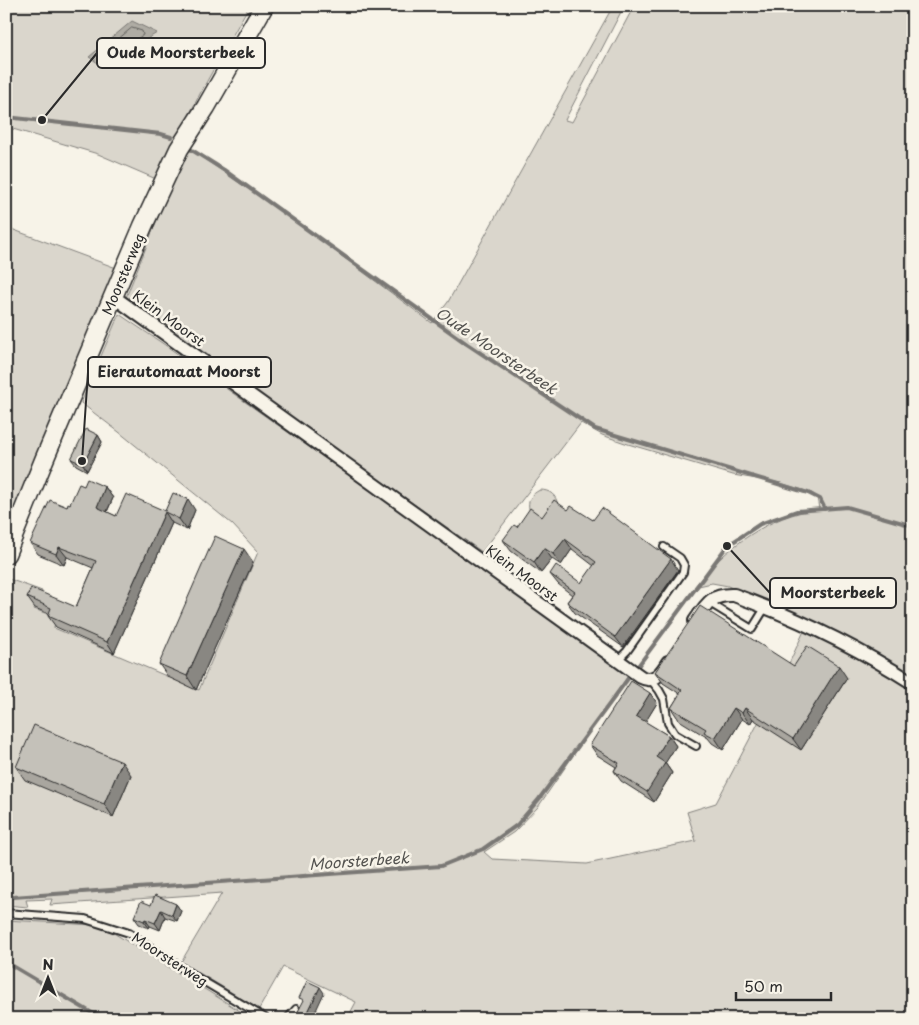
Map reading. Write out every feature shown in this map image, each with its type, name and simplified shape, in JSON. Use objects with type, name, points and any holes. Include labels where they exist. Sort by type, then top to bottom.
[{"type":"street","name":"Moorsterweg","points":[[6,554],[143,226],[179,149],[206,107],[264,6]]},
{"type":"street","name":"Klein Moorst","points":[[114,297],[642,678],[650,679]]},
{"type":"street","points":[[687,633],[708,602],[721,595],[734,595],[855,648],[913,684]]},
{"type":"street","points":[[650,679],[660,675],[676,650]]},
{"type":"lane","points":[[618,660],[627,651],[683,572],[684,565],[680,558],[664,548]]},
{"type":"lane","points":[[708,602],[752,629],[765,608]]},
{"type":"lane","points":[[650,679],[664,699],[668,723],[676,734],[696,746]]},
{"type":"lane","name":"Moorsterweg","points":[[6,913],[85,919],[130,933],[191,974],[267,1019]]},
{"type":"lane","points":[[287,1019],[296,1009]]},
{"type":"shaded area","points":[[6,6],[249,6],[202,90],[156,179],[98,154],[6,127]]},
{"type":"shaded area","points":[[613,6],[624,6],[565,120],[572,122],[634,6],[913,6],[913,678],[728,586],[712,583],[694,587],[719,559],[765,526],[800,512],[819,509],[817,497],[812,493],[781,483],[733,475],[628,444],[602,435],[581,423],[482,552],[125,300],[178,167],[188,148],[282,212],[432,323],[448,302]]},
{"type":"shaded area","points":[[6,227],[119,269],[6,537]]},
{"type":"shaded area","points":[[119,314],[629,674],[538,807],[514,832],[484,852],[492,859],[587,864],[696,841],[687,812],[716,803],[786,670],[804,631],[859,658],[913,689],[913,1019],[347,1019],[356,1002],[283,967],[259,1009],[181,962],[222,893],[50,905],[52,899],[26,900],[28,907],[6,905],[6,578],[42,591],[34,609],[56,617],[54,628],[199,690],[258,552],[232,524],[81,403]]},
{"type":"shaded area","points":[[540,490],[552,494],[556,498],[558,505],[544,519],[531,514],[529,507],[531,497]]},
{"type":"shaded area","points":[[6,920],[95,925],[112,932],[253,1019],[6,1019]]},
{"type":"water","points":[[132,21],[157,33],[130,49],[128,56],[98,63],[89,57]]},
{"type":"building","points":[[86,429],[98,435],[83,464],[71,459]]},
{"type":"building","points":[[87,479],[105,487],[97,507],[116,516],[126,494],[165,511],[173,493],[188,499],[179,519],[165,512],[107,642],[48,616],[51,608],[27,597],[31,588],[76,607],[96,561],[59,547],[56,554],[30,543],[50,500],[67,507],[79,484],[84,486]]},
{"type":"building","points":[[554,500],[568,510],[571,506],[593,520],[602,508],[671,559],[615,637],[567,602],[575,592],[550,574],[556,565],[581,583],[596,562],[565,539],[553,554],[544,548],[534,562],[503,540],[514,525],[517,527],[530,508],[542,517]]},
{"type":"building","points":[[215,536],[244,549],[187,676],[159,664]]},
{"type":"building","points":[[700,606],[794,666],[807,646],[839,666],[793,739],[745,708],[742,713],[734,708],[715,738],[704,732],[706,729],[671,708],[682,690],[655,672]]},
{"type":"building","points":[[631,681],[650,693],[636,716],[669,736],[656,757],[665,763],[647,792],[614,771],[619,763],[590,745]]},
{"type":"building","points":[[34,725],[122,762],[104,804],[16,767]]},
{"type":"building","points":[[155,895],[176,904],[172,915],[161,910],[155,923],[134,917],[141,901],[151,905]]},
{"type":"building","points":[[307,981],[320,987],[307,1014],[318,1019],[294,1019],[304,1000],[299,998]]},
{"type":"waterway","name":"Oude Moorsterbeek","points":[[6,117],[161,134],[171,137]]},
{"type":"waterway","name":"Oude Moorsterbeek","points":[[187,147],[224,170],[467,344],[595,429],[808,493],[820,499],[825,509]]},
{"type":"waterway","name":"Moorsterbeek","points":[[638,666],[727,546],[760,524],[797,511],[847,507],[913,526]]},
{"type":"waterway","name":"Moorsterbeek","points":[[6,896],[441,866],[483,849],[517,825],[539,799],[630,676]]},
{"type":"waterway","points":[[6,962],[102,1019]]},
{"type":"place","name":"Oude Moorsterbeek","points":[[42,120]]},
{"type":"place","name":"Eierautomaat Moorst","points":[[82,461]]},
{"type":"place","name":"Moorsterbeek","points":[[727,546]]}]
